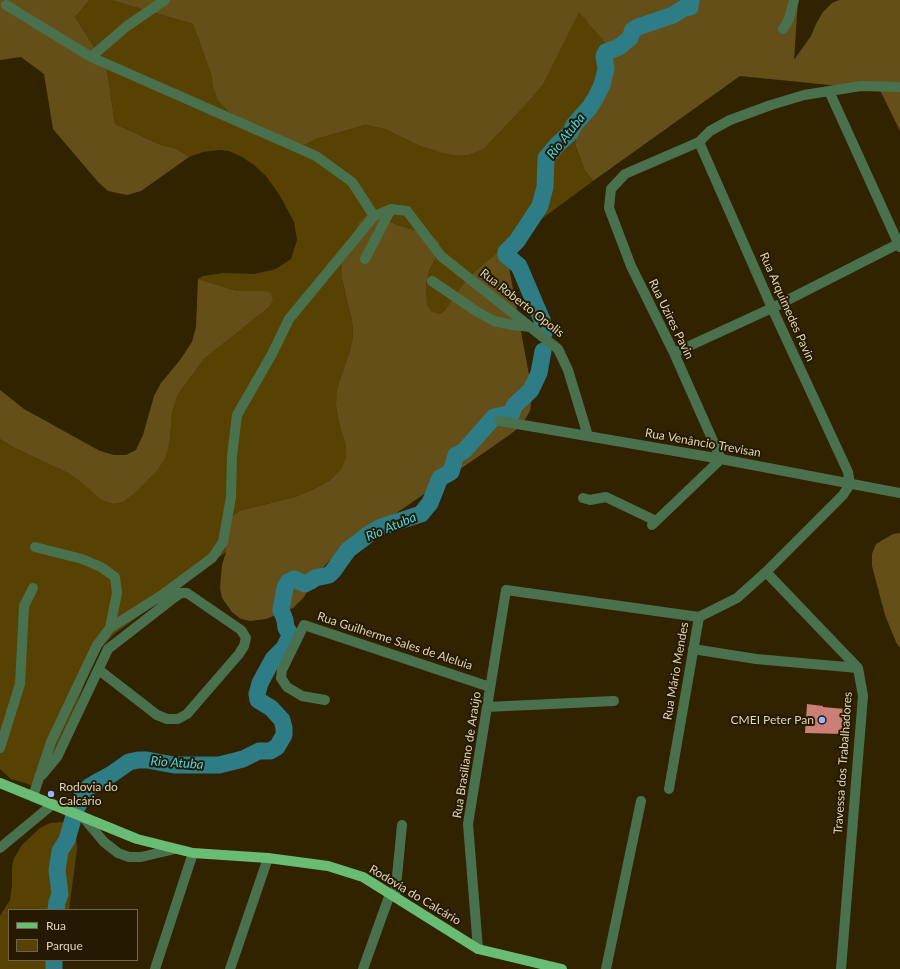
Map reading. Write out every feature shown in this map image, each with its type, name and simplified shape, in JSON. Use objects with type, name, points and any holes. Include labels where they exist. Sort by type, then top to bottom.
[{"type":"main road","name":"Rodovia do Calcário","points":[[0,783],[137,839],[193,853],[268,858],[328,866],[363,877],[478,949],[548,968],[562,969]]},
{"type":"street","points":[[91,57],[127,26],[165,0]]},
{"type":"street","points":[[783,29],[789,19],[794,0]]},
{"type":"street","points":[[6,5],[91,57],[316,156],[352,182],[374,216]]},
{"type":"street","points":[[699,142],[710,131],[730,120],[771,104],[829,91],[861,86],[900,86]]},
{"type":"street","points":[[674,353],[772,308],[899,246],[829,91]]},
{"type":"street","name":"Rua Uzires Pavin","points":[[699,142],[625,174],[611,189],[609,208],[631,266],[674,353],[721,459]]},
{"type":"street","name":"Rua Arquimedes Pavin","points":[[699,142],[772,308],[848,472],[850,484]]},
{"type":"street","points":[[33,796],[50,742],[97,645],[110,628],[162,595],[212,558],[223,542],[231,497],[232,456],[237,415],[272,354],[289,318],[374,216],[391,209]]},
{"type":"street","points":[[365,259],[391,209]]},
{"type":"street","name":"Rua Roberto Opolis","points":[[391,209],[407,211],[441,256],[558,349],[568,370],[588,436]]},
{"type":"street","points":[[432,281],[476,311],[494,321],[531,327]]},
{"type":"street","name":"Rua Venâncio Trevisan","points":[[500,421],[721,459],[900,493]]},
{"type":"street","points":[[583,498],[590,500],[606,497],[654,523],[721,459]]},
{"type":"street","name":"Rua Mário Mendes","points":[[668,789],[699,617],[737,598],[766,572],[842,495],[850,484]]},
{"type":"street","points":[[35,547],[82,559],[101,567],[115,577],[117,592],[110,628]]},
{"type":"street","points":[[766,572],[858,668]]},
{"type":"street","points":[[0,748],[20,684],[24,606],[33,588]]},
{"type":"street","name":"Rua Brasiliano de Araújo","points":[[478,949],[468,824],[506,590],[699,617]]},
{"type":"street","points":[[39,778],[57,757],[108,649],[182,593],[187,593],[194,596],[241,630],[246,638],[244,646],[239,654],[187,714],[178,719],[167,719],[157,715],[99,670]]},
{"type":"street","name":"Rua Guilherme Sales de Aleluia","points":[[325,700],[302,696],[287,687],[281,678],[282,670],[304,625],[490,687]]},
{"type":"street","points":[[693,649],[756,659],[858,668]]},
{"type":"street","name":"Travessa dos Trabalhadores","points":[[841,969],[863,696],[858,668]]},
{"type":"street","points":[[487,707],[614,701]]},
{"type":"street","points":[[606,969],[641,801]]},
{"type":"street","points":[[0,848],[53,804]]},
{"type":"street","points":[[84,818],[104,842],[118,853],[129,857],[141,857],[175,848]]},
{"type":"street","points":[[363,969],[392,895],[402,825]]},
{"type":"street","points":[[155,969],[193,853]]},
{"type":"street","points":[[230,969],[268,858]]},
{"type":"green space","points":[[90,0],[111,0],[193,24],[211,74],[213,87],[307,144],[316,139],[365,125],[385,129],[420,146],[439,152],[509,121],[530,100],[543,85],[579,11],[606,44],[576,136],[576,148],[584,169],[593,181],[505,246],[474,272],[463,284],[445,310],[440,314],[431,311],[427,304],[426,285],[429,271],[439,252],[429,234],[397,225],[375,213],[347,248],[342,264],[342,279],[352,321],[353,336],[336,405],[339,423],[346,447],[346,457],[341,469],[329,481],[295,497],[239,511],[229,519],[225,529],[226,552],[113,635],[102,647],[90,668],[60,749],[46,778],[31,785],[11,779],[0,769],[0,439],[15,448],[68,473],[114,504],[123,502],[135,493],[170,440],[172,413],[178,394],[204,359],[268,308],[273,301],[264,291],[237,291],[198,279],[203,276],[224,273],[254,274],[276,269],[291,259],[297,240],[294,222],[279,194],[265,175],[242,157],[229,151],[219,150],[203,152],[189,157],[177,149],[161,145],[115,124],[107,70],[75,17]]},
{"type":"green space","points":[[63,822],[72,827],[76,834],[77,849],[69,909],[8,909],[8,961],[61,961],[59,969],[0,969],[0,916],[10,900],[14,858],[22,845],[40,828],[50,823]]},
{"type":"shaded area","points":[[0,0],[90,0],[75,17],[107,70],[115,124],[161,145],[177,149],[189,157],[141,191],[127,195],[108,191],[98,182],[53,129],[44,74],[21,57],[0,60]]},
{"type":"shaded area","points":[[111,0],[798,0],[794,60],[811,36],[823,12],[832,3],[839,0],[900,0],[900,131],[880,90],[740,76],[593,181],[584,169],[576,147],[576,136],[606,44],[579,12],[543,85],[483,149],[468,155],[454,155],[439,152],[420,146],[385,129],[365,125],[316,139],[307,144],[295,146],[243,121],[229,112],[218,100],[213,87],[211,74],[193,24]]},
{"type":"shaded area","points":[[375,213],[397,225],[429,234],[439,242],[439,252],[429,271],[426,285],[427,304],[431,311],[440,314],[445,310],[463,284],[474,272],[505,246],[529,375],[532,396],[530,411],[521,426],[508,436],[329,561],[318,573],[304,597],[293,608],[266,619],[250,621],[241,619],[232,612],[222,598],[220,588],[222,565],[226,552],[225,529],[229,519],[239,511],[295,497],[314,489],[329,481],[341,469],[346,457],[346,447],[339,423],[336,405],[337,390],[350,351],[353,336],[352,321],[342,279],[342,264],[347,248],[359,223],[368,214]]},
{"type":"shaded area","points":[[198,279],[237,291],[264,291],[271,293],[273,301],[268,308],[204,359],[178,394],[172,413],[170,440],[165,458],[158,469],[135,493],[123,502],[114,504],[102,500],[68,473],[15,448],[0,439],[0,390],[24,409],[100,451],[114,455],[126,455],[136,450],[143,435],[154,396],[161,383],[180,360],[192,342],[196,327]]},
{"type":"shaded area","points":[[900,533],[900,648],[885,615],[872,566],[872,554],[876,544],[893,534]]},
{"type":"building","name":"CMEI Peter Pan","points":[[807,704],[845,709],[843,734],[805,733]]},
{"type":"waterway","name":"Rio Atuba","points":[[544,333],[542,320],[519,266],[506,255],[506,252],[517,241],[540,206],[545,187],[546,158],[570,133],[574,125],[590,107],[596,97],[602,85],[606,69],[604,56],[606,52],[619,47],[630,38],[633,30],[638,27],[673,15],[684,8],[690,7],[691,0]]},
{"type":"waterway","name":"Rio Atuba","points":[[78,806],[83,794],[89,787],[129,762],[147,760],[174,765],[219,765],[243,759],[259,751],[270,751],[277,747],[284,735],[282,720],[271,708],[258,700],[257,694],[260,683],[273,659],[284,648],[291,635],[286,628],[281,610],[285,588],[288,582],[294,579],[305,584],[315,578],[329,575],[348,550],[369,534],[381,527],[421,514],[430,503],[440,478],[451,472],[456,455],[464,451],[494,417],[512,413],[514,406],[531,390],[539,373],[543,351]]},
{"type":"waterway","name":"Rio Atuba","points":[[56,909],[60,894],[57,870],[60,851],[67,840],[73,819]]},
{"type":"waterway","name":"Rio Atuba","points":[[54,961],[54,969]]},
{"type":"place","name":"CMEI Peter Pan","points":[[822,720]]},
{"type":"place","name":"Rodovia do Calcário","points":[[51,794]]}]
